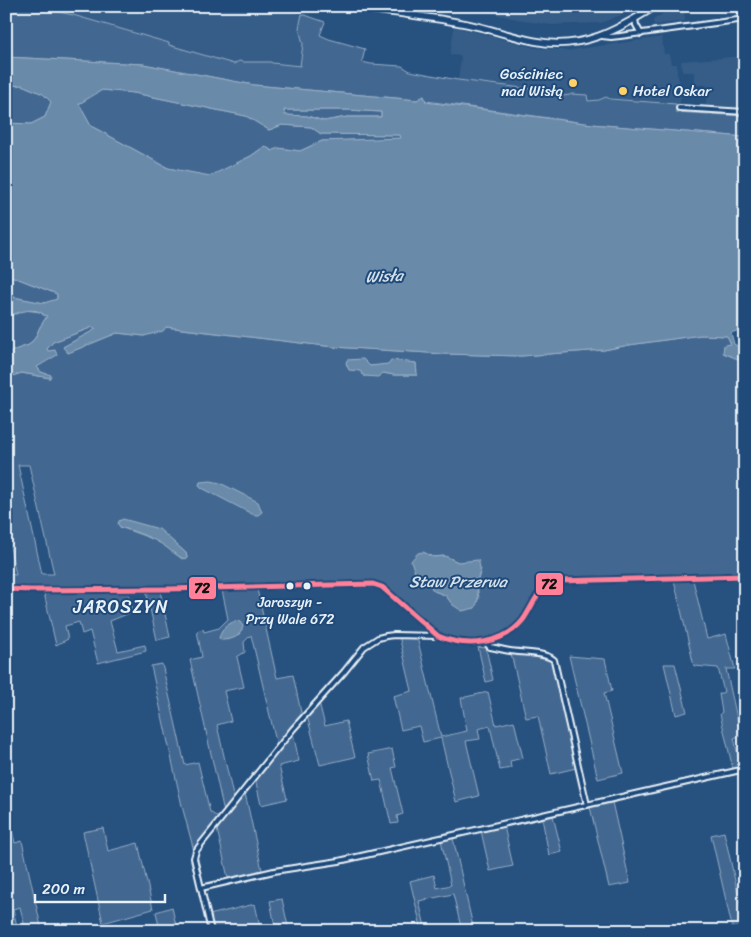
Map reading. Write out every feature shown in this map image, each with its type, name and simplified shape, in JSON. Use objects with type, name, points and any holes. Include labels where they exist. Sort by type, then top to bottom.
[{"type":"main road","points":[[343,6],[457,22],[544,43],[568,43],[602,36],[656,6]]},
{"type":"street","points":[[602,36],[612,37],[641,34],[743,20],[740,6]]},
{"type":"street","points":[[635,19],[641,34]]},
{"type":"street","points":[[679,108],[745,112]]},
{"type":"street","points":[[6,589],[167,589],[372,584],[382,587],[438,636],[448,641],[463,643],[487,641],[506,634],[524,618],[541,592],[548,585],[558,581],[745,576]]},
{"type":"street","points":[[211,931],[194,858],[196,851],[288,735],[358,654],[371,642],[394,635],[438,636]]},
{"type":"street","points":[[487,641],[490,647],[546,656],[554,660],[587,805]]},
{"type":"street","points":[[201,888],[274,871],[339,861],[745,769]]},
{"type":"shaded area","points":[[6,6],[31,6],[73,15],[234,64],[239,61],[271,62],[300,66],[303,44],[299,28],[302,14],[325,22],[320,35],[365,49],[362,62],[402,66],[410,71],[458,80],[563,93],[563,96],[571,94],[587,95],[588,101],[606,97],[610,99],[676,104],[676,112],[745,116],[745,137],[592,124],[426,101],[424,96],[417,100],[254,85],[143,64],[6,57],[6,33],[10,32],[11,29],[6,29]]},
{"type":"shaded area","points":[[31,6],[288,6],[288,11],[302,14],[299,28],[303,44],[300,66],[271,62],[239,61],[234,64],[73,15]]},
{"type":"shaded area","points":[[412,6],[638,6],[601,23],[551,25],[464,7],[463,11]]},
{"type":"shaded area","points":[[675,6],[684,6],[685,21],[654,25],[653,20]]},
{"type":"shaded area","points":[[454,27],[536,48],[564,51],[662,37],[664,54],[669,54],[671,64],[677,64],[677,73],[681,87],[680,103],[610,99],[606,97],[588,101],[570,95],[563,96],[562,93],[458,80],[461,56],[450,55]]},
{"type":"shaded area","points":[[745,56],[745,109],[706,105],[707,85],[694,85],[694,72],[682,72],[681,61]]},
{"type":"shaded area","points":[[22,85],[43,94],[51,102],[45,117],[31,124],[7,124],[6,86]]},
{"type":"shaded area","points":[[102,90],[134,93],[246,116],[269,130],[282,125],[311,127],[321,134],[401,135],[402,139],[322,141],[300,151],[278,148],[272,151],[265,146],[251,156],[210,177],[168,168],[91,126],[78,104]]},
{"type":"shaded area","points":[[284,110],[381,112],[381,117],[347,117],[324,121],[307,116],[285,115]]},
{"type":"shaded area","points":[[6,274],[57,294],[57,300],[44,303],[13,297],[6,300]]},
{"type":"shaded area","points":[[24,310],[40,312],[47,316],[29,345],[6,353],[6,316],[20,313]]},
{"type":"shaded area","points":[[93,327],[97,329],[63,347],[68,353],[117,333],[144,336],[165,327],[334,347],[444,354],[521,356],[604,350],[701,335],[728,336],[731,344],[745,362],[745,574],[557,579],[548,582],[542,587],[519,620],[511,627],[502,633],[482,640],[460,640],[440,635],[383,585],[370,581],[176,587],[6,587],[6,574],[16,575],[6,529],[6,378],[21,373],[50,378],[37,367],[53,342]],"holes":[[[416,363],[417,375],[383,373],[364,376],[360,371],[370,366]],[[18,465],[29,465],[54,574],[42,574]],[[120,527],[159,530],[186,553],[187,557],[182,559],[155,540]],[[423,552],[433,557],[445,556],[481,569],[477,584],[479,599],[453,605],[445,595],[434,591],[427,582],[416,575]]]},
{"type":"shaded area","points":[[674,580],[693,580],[707,639],[726,634],[735,669],[726,669],[741,736],[734,738],[741,768],[733,769],[720,714],[722,712],[719,694],[724,692],[718,668],[694,666]]},
{"type":"shaded area","points":[[257,589],[277,678],[293,675],[302,717],[277,746],[251,635],[244,642],[245,652],[237,657],[244,687],[224,691],[231,721],[217,725],[234,800],[224,812],[190,660],[202,657],[197,631],[203,629],[204,632],[219,628],[228,619],[222,590]]},
{"type":"shaded area","points":[[128,591],[132,612],[110,621],[118,651],[145,645],[146,651],[98,663],[90,631],[82,634],[79,622],[65,626],[68,639],[56,645],[44,593]]},
{"type":"shaded area","points":[[146,591],[160,591],[170,637],[157,640]]},
{"type":"shaded area","points":[[399,636],[417,637],[441,737],[467,731],[461,698],[488,692],[496,725],[514,721],[523,758],[510,761],[511,768],[500,770],[490,726],[478,729],[480,739],[466,741],[479,796],[456,802],[441,738],[423,742],[419,726],[401,730],[393,696],[412,691]]},
{"type":"shaded area","points":[[478,647],[486,648],[493,680],[486,682]]},
{"type":"shaded area","points":[[511,653],[548,658],[554,664],[576,768],[551,774],[538,716],[526,718]]},
{"type":"shaded area","points":[[569,656],[605,659],[612,691],[604,693],[623,773],[598,779]]},
{"type":"shaded area","points":[[162,664],[185,765],[198,762],[210,812],[220,819],[194,851],[182,806],[151,666]]},
{"type":"shaded area","points":[[664,664],[675,664],[687,712],[676,715]]},
{"type":"shaded area","points":[[319,702],[325,726],[346,721],[355,757],[320,765],[307,716]]},
{"type":"shaded area","points":[[293,733],[299,761],[279,766],[287,799],[261,805],[255,778]]},
{"type":"shaded area","points":[[392,749],[396,767],[392,768],[403,814],[397,816],[398,823],[391,824],[381,780],[374,781],[368,754]]},
{"type":"shaded area","points":[[245,793],[262,870],[228,878],[217,829]]},
{"type":"shaded area","points":[[612,802],[630,883],[609,887],[590,807]]},
{"type":"shaded area","points":[[553,816],[562,852],[549,855],[542,818]]},
{"type":"shaded area","points":[[10,822],[15,843],[22,841],[42,931],[26,931],[20,907],[13,909],[18,931],[6,931],[6,823]]},
{"type":"shaded area","points":[[504,826],[513,866],[490,871],[481,831]]},
{"type":"shaded area","points":[[103,828],[108,851],[138,843],[153,909],[103,923],[83,832]]},
{"type":"shaded area","points":[[724,832],[745,931],[733,931],[711,835]]},
{"type":"shaded area","points":[[453,838],[474,931],[462,931],[453,894],[419,901],[426,931],[422,931],[410,881],[434,875],[437,888],[451,885],[441,840]]},
{"type":"shaded area","points":[[282,899],[289,931],[276,931],[270,901]]},
{"type":"shaded area","points":[[255,904],[261,931],[213,931],[209,915]]},
{"type":"shaded area","points":[[172,907],[177,931],[160,931],[156,912]]},
{"type":"water","name":"Wisła","points":[[6,57],[143,64],[254,85],[417,100],[424,96],[426,102],[592,124],[745,137],[745,328],[731,333],[734,344],[745,350],[745,362],[723,353],[724,345],[731,344],[727,336],[701,335],[604,350],[521,356],[444,354],[334,347],[166,327],[163,331],[144,336],[117,333],[68,353],[63,347],[96,329],[93,327],[53,342],[47,349],[48,351],[55,350],[57,355],[37,367],[41,372],[51,375],[50,378],[22,373],[6,378],[6,353],[29,345],[47,316],[32,310],[6,316],[6,300],[13,297],[44,303],[57,299],[57,294],[6,274],[6,123],[31,124],[45,117],[51,102],[43,94],[22,85],[6,86]],"holes":[[[102,90],[134,93],[246,116],[269,130],[282,125],[311,127],[321,134],[400,135],[401,138],[322,141],[300,151],[278,148],[272,151],[265,146],[251,156],[210,176],[168,168],[91,126],[79,104]],[[284,110],[381,112],[381,117],[347,117],[324,121],[307,116],[285,115]]]},
{"type":"water","points":[[363,359],[370,366],[388,364],[391,360],[416,363],[417,375],[383,373],[378,377],[364,376],[360,371],[349,370],[346,363],[347,360]]},
{"type":"water","points":[[211,481],[220,483],[258,502],[262,512],[254,515],[199,485],[200,482]]},
{"type":"water","points":[[123,519],[159,529],[186,553],[187,557],[185,559],[182,558],[161,544],[139,533],[120,527],[119,521]]},
{"type":"water","name":"Staw Przerwa","points":[[423,552],[433,557],[445,556],[458,562],[478,560],[480,570],[477,584],[478,600],[475,608],[462,611],[453,605],[445,595],[434,591],[427,582],[416,575],[411,561],[418,553]]},
{"type":"water","points":[[236,621],[240,622],[243,626],[240,633],[232,638],[221,640],[219,638],[223,629]]},
{"type":"transit line","name":"72","points":[[6,589],[167,589],[373,584],[382,587],[438,636],[449,640],[472,643],[495,639],[515,628],[523,620],[540,592],[548,585],[558,581],[745,576]]},
{"type":"place","name":"Gościniec nad Wisłą","points":[[573,83]]},
{"type":"place","name":"Hotel Oskar","points":[[623,91]]},
{"type":"place","name":"Jaroszyn - Przy Wale 672","points":[[290,586]]},
{"type":"district","name":"JAROSZYN","points":[[121,607]]}]
